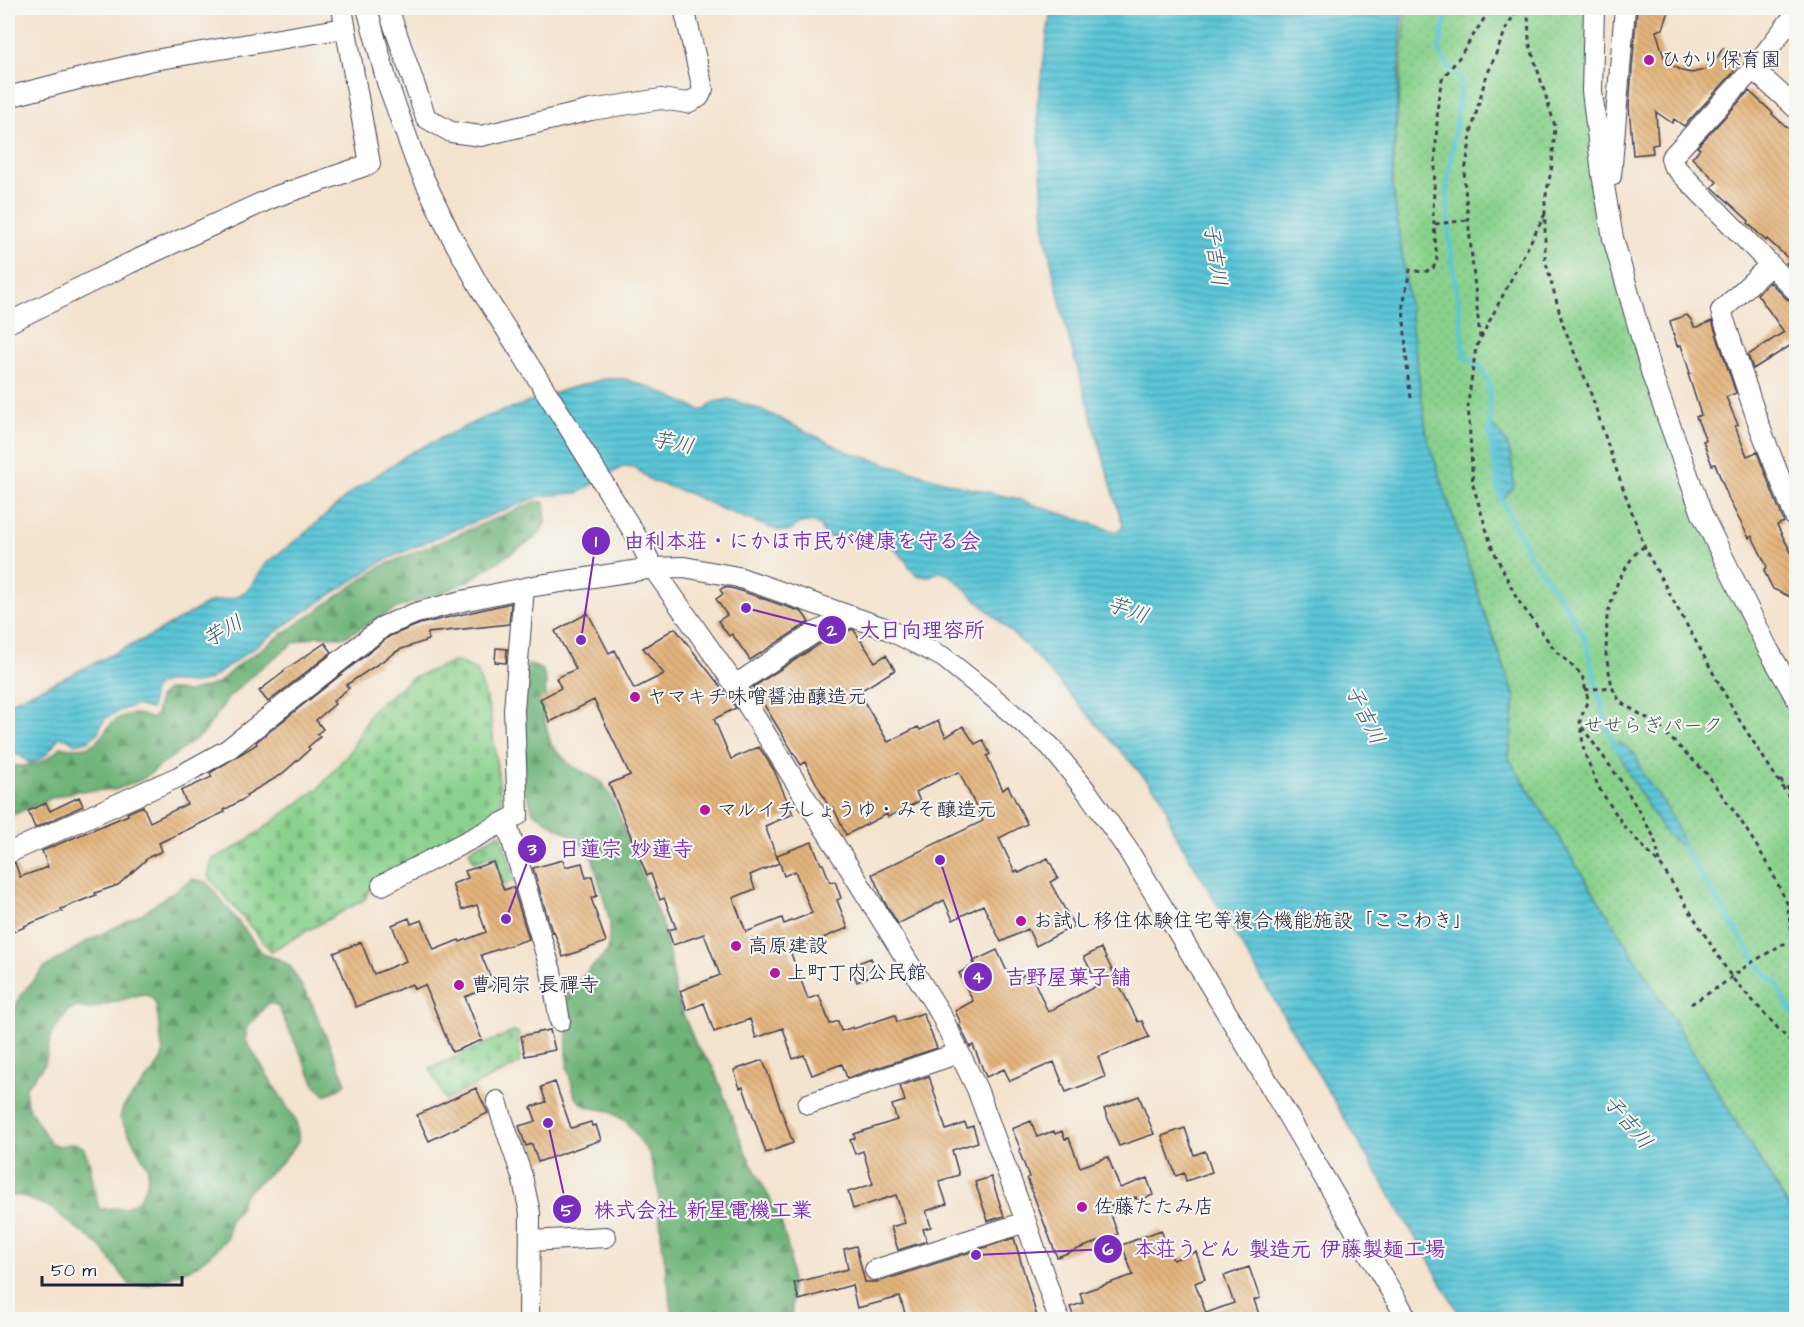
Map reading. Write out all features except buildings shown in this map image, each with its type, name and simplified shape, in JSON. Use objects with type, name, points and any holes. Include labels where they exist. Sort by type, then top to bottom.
[{"type":"street","points":[[8,323],[130,263],[274,197],[370,164],[342,8]]},
{"type":"street","points":[[367,8],[387,82],[416,162],[449,232],[483,293],[641,544],[653,568],[735,685],[940,1013],[977,1089],[1059,1320]]},
{"type":"street","points":[[390,8],[392,20],[426,118],[451,132],[481,136],[591,110],[662,99],[687,103],[699,97],[703,88],[684,8]]},
{"type":"street","points":[[1594,8],[1592,91],[1609,215],[1613,238],[1652,375],[1702,514],[1768,649],[1797,698]]},
{"type":"street","points":[[1609,215],[1625,8]]},
{"type":"street","points":[[1797,13],[1753,69],[1671,158],[1673,165],[1797,291]]},
{"type":"street","points":[[8,98],[148,61],[345,28]]},
{"type":"street","points":[[1753,69],[1797,108]]},
{"type":"street","points":[[1770,265],[1721,311],[1759,425],[1796,517]]},
{"type":"street","points":[[8,853],[178,777],[227,750],[384,626],[416,613],[525,588],[653,568],[684,567],[738,577],[887,629],[943,657],[1050,746],[1088,793],[1128,850],[1408,1320]]},
{"type":"street","points":[[382,885],[518,815],[514,710],[525,588]]},
{"type":"street","points":[[735,685],[814,633],[852,616]]},
{"type":"street","points":[[506,821],[551,971],[560,1021]]},
{"type":"street","points":[[808,1104],[959,1053]]},
{"type":"street","points":[[497,1101],[522,1176],[530,1213],[529,1320]]},
{"type":"street","points":[[875,1270],[1026,1222]]},
{"type":"street","points":[[530,1241],[606,1237]]},
{"type":"path","points":[[1411,398],[1404,305],[1410,270],[1422,272],[1432,270],[1437,261],[1435,223],[1438,100],[1442,79],[1458,59],[1491,8]]},
{"type":"path","points":[[1480,339],[1464,178],[1472,129],[1485,80],[1507,27],[1518,8]]},
{"type":"path","points":[[1528,8],[1529,42],[1555,126],[1552,166],[1545,201],[1545,259],[1563,325],[1589,388],[1644,546],[1738,718],[1797,808]]},
{"type":"path","points":[[1545,214],[1475,350],[1468,403],[1473,484],[1491,545],[1517,599],[1555,650],[1582,675],[1588,699],[1580,721],[1584,752],[1599,788],[1624,826],[1662,867],[1732,978],[1797,1048]]},
{"type":"path","points":[[1435,223],[1469,220]]},
{"type":"path","points":[[1644,546],[1632,556],[1618,581],[1607,616],[1606,655],[1612,687],[1620,702],[1655,723],[1705,772],[1739,818],[1768,864],[1787,903],[1797,959]]},
{"type":"path","points":[[1586,690],[1612,687]]},
{"type":"path","points":[[1581,726],[1623,784],[1654,837],[1662,867]]},
{"type":"path","points":[[1775,774],[1797,797]]},
{"type":"path","points":[[1691,1004],[1732,978],[1749,964],[1783,945],[1795,944]]},
{"type":"green space","name":"せせらぎパーク","points":[[1406,8],[1588,8],[1609,215],[1702,514],[1796,698],[1796,1218],[1509,759],[1515,697],[1484,612],[1427,437],[1392,182]]},
{"type":"green space","points":[[537,501],[544,502],[546,521],[539,535],[468,581],[435,596],[399,607],[345,637],[316,636],[294,643],[258,670],[228,698],[204,733],[141,780],[115,790],[77,791],[49,799],[8,817],[8,771],[13,766],[40,763],[61,747],[89,746],[99,739],[112,723],[126,715],[136,714],[151,719],[156,715],[159,698],[167,690],[188,692],[217,684],[238,665],[380,567]]},
{"type":"green space","points":[[455,661],[477,670],[490,712],[502,805],[496,820],[372,885],[365,899],[271,951],[208,876],[213,859],[239,846],[319,788],[350,752],[372,710],[412,678]]},
{"type":"green space","points":[[529,664],[543,670],[546,684],[543,714],[551,745],[570,765],[602,782],[612,798],[663,927],[676,997],[696,1045],[713,1067],[746,1153],[780,1218],[790,1255],[792,1311],[790,1319],[673,1319],[661,1235],[658,1186],[649,1153],[627,1122],[609,1111],[587,1107],[575,1097],[567,1066],[566,993],[608,951],[610,922],[593,859],[575,837],[533,812],[523,783],[524,673]]},
{"type":"green space","points":[[500,833],[516,880],[504,885],[494,855],[474,862],[469,850]]},
{"type":"green space","points":[[192,879],[207,882],[264,955],[279,959],[290,966],[312,1004],[346,1083],[325,1095],[316,1086],[277,1005],[268,1003],[246,1029],[246,1041],[296,1121],[299,1141],[281,1163],[244,1195],[238,1211],[230,1219],[227,1238],[215,1251],[194,1267],[148,1285],[130,1285],[100,1246],[48,1206],[21,1196],[8,1196],[8,1019],[14,1012],[20,996],[44,968],[88,941],[141,914]],"holes":[[[142,994],[152,997],[156,1005],[163,1054],[159,1064],[123,1107],[120,1118],[148,1168],[147,1185],[138,1201],[125,1208],[99,1209],[89,1161],[83,1147],[75,1143],[59,1146],[50,1143],[27,1105],[25,1088],[45,1064],[51,1035],[68,1010],[77,1007],[89,1009]]]},
{"type":"green space","points":[[514,1031],[518,1033],[519,1064],[445,1100],[430,1068]]},
{"type":"water","points":[[1051,8],[1403,8],[1392,182],[1427,436],[1484,612],[1515,698],[1509,759],[1796,1219],[1796,1319],[1462,1319],[1173,830],[1162,797],[1028,648],[951,576],[941,571],[927,577],[917,575],[893,547],[876,536],[831,538],[821,531],[821,525],[810,522],[800,523],[790,531],[779,531],[724,510],[688,493],[652,481],[634,467],[624,466],[578,493],[540,496],[381,562],[301,614],[209,680],[196,683],[162,683],[153,690],[151,709],[136,705],[121,710],[105,718],[98,732],[88,741],[75,744],[67,738],[59,737],[39,760],[29,763],[20,755],[14,755],[8,764],[8,703],[154,634],[210,602],[234,598],[248,590],[265,564],[304,534],[353,491],[410,453],[483,418],[567,389],[604,379],[625,379],[654,389],[700,410],[705,410],[714,402],[729,399],[762,410],[848,452],[960,486],[1014,498],[1117,532],[1123,526],[1066,328],[1045,235],[1037,107]]},
{"type":"water","points":[[1489,423],[1502,437],[1511,459],[1514,486],[1502,501],[1498,489]]},
{"type":"water","points":[[1620,742],[1635,754],[1643,774],[1665,805],[1679,832],[1685,850],[1664,832],[1636,787],[1615,746]]},
{"type":"waterway","points":[[1447,8],[1439,51],[1444,61],[1460,78],[1461,88],[1447,186],[1450,245],[1463,348],[1465,356],[1481,368],[1489,383],[1490,435],[1502,501],[1533,560],[1565,604],[1585,639],[1607,728],[1615,746],[1620,751]]},
{"type":"waterway","points":[[1682,846],[1764,973],[1777,983],[1781,995],[1796,1017]]},
{"type":"place","name":"ひかり保育園","points":[[1649,60]]},
{"type":"place","name":"大日向理容所","points":[[746,608]]},
{"type":"place","name":"由利本荘・にかほ市民が健康を守る会","points":[[581,640]]},
{"type":"place","name":"ヤマキチ味噌醤油醸造元","points":[[635,697]]},
{"type":"place","name":"マルイチしょうゆ・みそ醸造元","points":[[705,810]]},
{"type":"place","name":"吉野屋菓子舗","points":[[940,860]]},
{"type":"place","name":"日蓮宗 妙蓮寺","points":[[506,919]]},
{"type":"place","name":"お試し移住体験住宅等複合機能施設「ここわき」","points":[[1021,921]]},
{"type":"place","name":"高原建設","points":[[736,946]]},
{"type":"place","name":"上町丁内公民館","points":[[775,973]]},
{"type":"place","name":"曹洞宗 長禪寺","points":[[459,985]]},
{"type":"place","name":"株式会社 新星電機工業","points":[[548,1123]]},
{"type":"place","name":"佐藤たたみ店","points":[[1082,1207]]},
{"type":"place","name":"本荘うどん 製造元 伊藤製麺工場","points":[[976,1255]]},
{"type":"water label","name":"子吉川","points":[[1215,255]]},
{"type":"water label","name":"芋川","points":[[673,443]]},
{"type":"water label","name":"芋川","points":[[1128,610]]},
{"type":"water label","name":"芋川","points":[[223,631]]},
{"type":"water label","name":"子吉川","points":[[1365,715]]},
{"type":"water label","name":"子吉川","points":[[1628,1122]]}]
